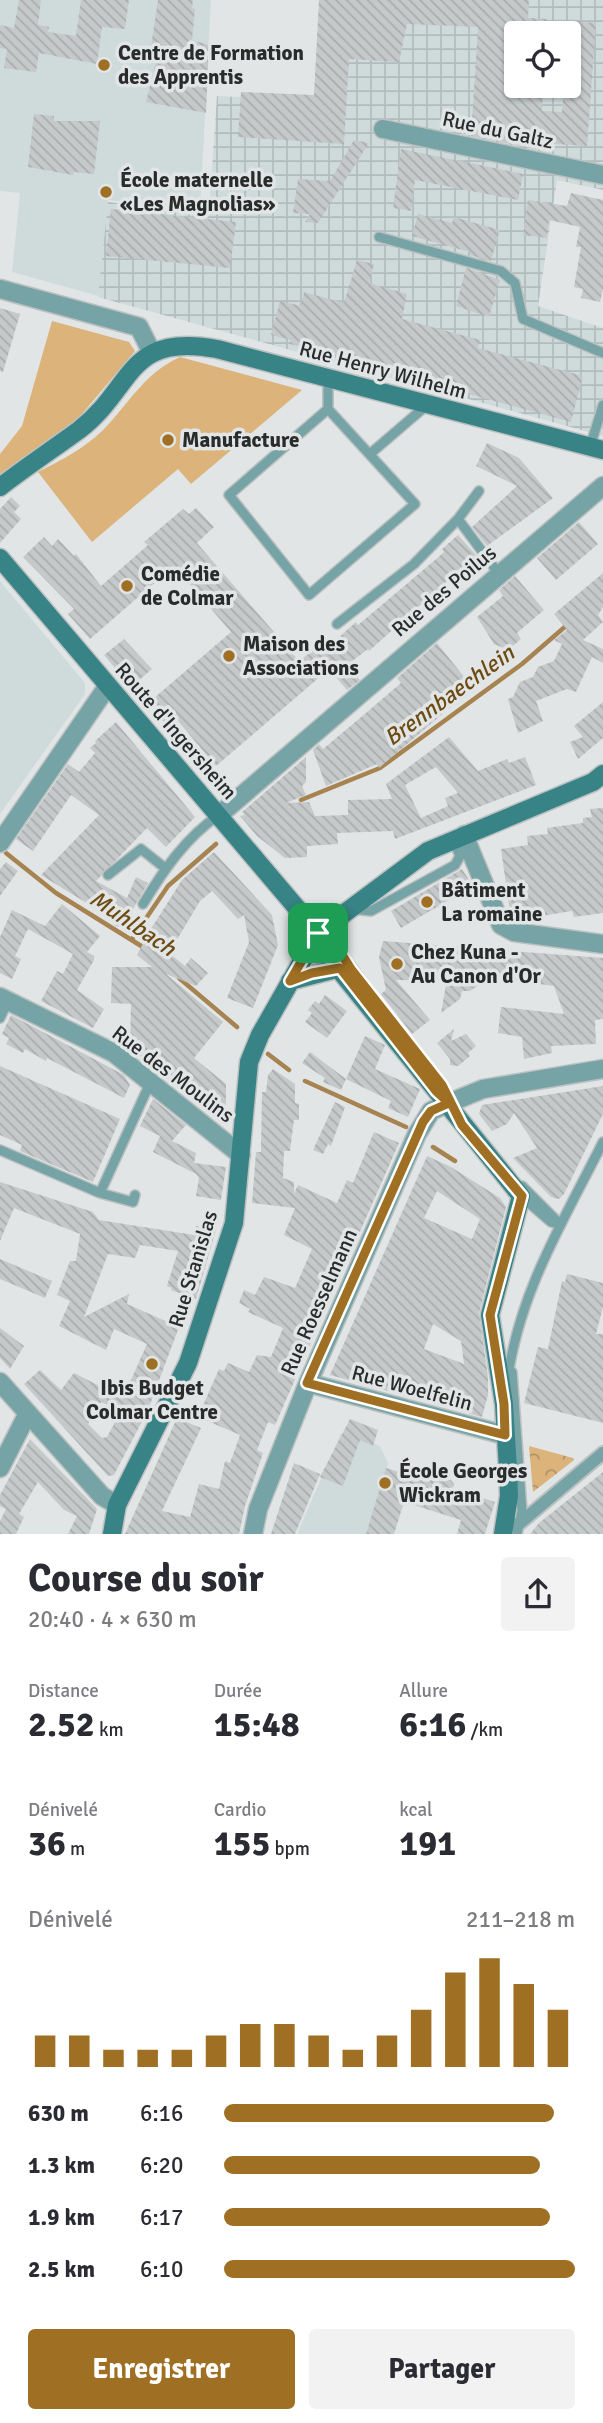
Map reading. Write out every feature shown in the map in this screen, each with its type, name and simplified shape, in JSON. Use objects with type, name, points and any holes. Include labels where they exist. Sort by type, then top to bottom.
[{"type":"main road","name":"Rue Henry Wilhelm","points":[[0,486],[80,429],[131,369],[152,353],[175,345],[196,346],[597,449]]},
{"type":"main road","name":"Route d'Ingersheim","points":[[0,558],[318,933],[325,952],[436,1091],[449,1103]]},
{"type":"main road","points":[[318,933],[403,868],[458,837],[593,782],[603,774]]},
{"type":"main road","name":"Rue Stanislas","points":[[112,1534],[117,1505],[188,1363],[234,1223],[244,1086],[249,1062],[260,1035],[318,933]]},
{"type":"main road","points":[[290,981],[312,973],[340,968]]},
{"type":"main road","points":[[449,1103],[462,1125],[522,1196],[490,1315],[504,1404],[511,1530]]},
{"type":"street","name":"Rue du Galtz","points":[[383,129],[603,175]]},
{"type":"street","points":[[0,289],[139,327],[152,353]]},
{"type":"street","name":"Rue des Poilus","points":[[219,815],[603,486]]},
{"type":"street","points":[[0,843],[107,687]]},
{"type":"street","points":[[458,837],[501,925],[514,932],[603,944]]},
{"type":"street","name":"Rue des Moulins","points":[[4,998],[114,1053],[241,1155]]},
{"type":"street","name":"Rue Roesselmann","points":[[253,1534],[258,1509],[307,1383],[423,1122],[431,1111],[483,1088],[603,1069]]},
{"type":"street","points":[[0,1382],[102,1496],[117,1505]]},
{"type":"street","name":"Rue Woelfelin","points":[[307,1383],[505,1435]]},
{"type":"street","points":[[0,1468],[27,1415]]},
{"type":"street","points":[[511,1530],[603,1453]]},
{"type":"lane","points":[[379,237],[500,271],[515,284],[523,319],[603,353]]},
{"type":"lane","points":[[328,380],[328,409],[415,504],[309,595],[229,495],[328,409]]},
{"type":"lane","points":[[371,453],[427,405]]},
{"type":"lane","points":[[597,449],[603,405]]},
{"type":"lane","points":[[337,624],[414,564],[458,519],[479,491]]},
{"type":"lane","points":[[458,519],[499,575]]},
{"type":"lane","points":[[143,904],[165,868],[205,825],[219,815]]},
{"type":"lane","points":[[351,908],[372,911],[454,865],[460,856],[458,837]]},
{"type":"lane","points":[[108,876],[141,849],[165,868]]},
{"type":"lane","name":"Route d'Ingersheim","points":[[318,933],[335,944],[351,969],[442,1085],[449,1103]]},
{"type":"lane","points":[[0,1018],[4,998]]},
{"type":"lane","points":[[100,1192],[151,1081]]},
{"type":"lane","points":[[449,1103],[468,1120],[528,1193],[560,1224]]},
{"type":"lane","points":[[504,1404],[516,1328],[547,1248],[603,1142]]},
{"type":"lane","points":[[0,1150],[100,1192],[133,1202],[135,1195]]},
{"type":"lane","points":[[522,1196],[551,1223],[560,1224]]},
{"type":"lane","points":[[510,1353],[521,1495],[511,1530]]},
{"type":"shaded area","points":[[0,0],[211,0],[200,210],[108,200],[99,296],[12,272],[20,193],[0,191]]},
{"type":"shaded area","points":[[323,0],[603,0],[603,190],[557,180],[538,306],[603,328],[603,436],[98,297],[108,202],[209,213],[217,96],[317,100]]},
{"type":"shaded area","points":[[0,581],[85,683],[85,694],[0,814]]},
{"type":"shaded area","name":"École Georges Wickram","points":[[341,1433],[380,1446],[388,1463],[387,1468],[428,1481],[430,1476],[447,1477],[454,1484],[453,1489],[495,1502],[487,1527],[380,1492],[366,1534],[297,1534]]},
{"type":"green space","points":[[52,321],[129,342],[135,351],[76,421],[0,474],[0,454],[22,426]]},
{"type":"green space","name":"Manufacture","points":[[180,357],[302,390],[191,484],[178,469],[92,542],[38,472],[72,454],[95,437],[147,380]]},
{"type":"green space","points":[[529,1446],[573,1458],[574,1460],[533,1492]]},
{"type":"building","points":[[19,0],[41,0],[38,25],[49,27],[48,32],[76,36],[81,0],[129,0],[125,29],[102,27],[97,64],[39,53],[36,72],[4,68],[7,49],[0,48],[0,25],[14,28]]},
{"type":"building","points":[[158,0],[193,0],[192,8],[195,9],[192,40],[209,45],[206,113],[146,102],[156,61],[149,60]]},
{"type":"building","points":[[319,0],[529,0],[528,18],[547,21],[504,21],[504,98],[543,98],[542,111],[562,112],[563,98],[581,98],[581,22],[596,23],[587,146],[541,143],[540,150],[471,136],[478,27],[407,24],[399,62],[349,59],[344,144],[238,137],[241,92],[314,95]]},
{"type":"building","points":[[34,114],[54,116],[54,121],[100,121],[94,174],[74,172],[73,175],[28,167]]},
{"type":"building","points":[[354,140],[369,143],[318,223],[305,222],[310,214],[293,213],[298,179],[330,181]]},
{"type":"building","points":[[401,149],[523,174],[518,200],[415,180],[411,211],[393,208]]},
{"type":"building","points":[[571,193],[603,200],[603,289],[600,302],[581,298],[583,289],[574,287],[581,247],[576,247],[580,227],[549,220],[547,238],[523,235],[528,200],[567,206]]},
{"type":"building","points":[[111,209],[236,222],[230,268],[106,256]]},
{"type":"building","points":[[418,214],[452,223],[454,217],[500,230],[491,261],[470,255],[470,252],[412,236]]},
{"type":"building","points":[[357,260],[374,264],[369,283],[407,294],[402,319],[480,340],[478,348],[583,376],[571,422],[465,393],[466,387],[433,378],[432,383],[290,344],[291,340],[271,335],[280,301],[301,306],[304,292],[344,303]]},
{"type":"building","points":[[466,268],[500,280],[489,317],[456,306]]},
{"type":"building","points":[[0,308],[20,314],[3,372],[0,371]]},
{"type":"building","points":[[487,443],[519,458],[553,498],[487,546],[472,527],[517,486],[476,466]]},
{"type":"building","points":[[11,497],[20,506],[14,512],[21,519],[0,543],[0,509]]},
{"type":"building","points":[[196,508],[214,527],[197,543],[299,661],[325,641],[329,646],[356,622],[358,625],[444,552],[442,549],[458,535],[476,555],[369,651],[368,649],[347,665],[360,680],[347,690],[329,669],[216,766],[178,721],[169,728],[147,704],[231,632],[174,566],[90,639],[68,614],[74,609],[23,557],[44,537],[52,546],[58,539],[74,556],[76,554],[101,586],[148,545],[144,542],[183,509],[189,514]]},
{"type":"building","points":[[579,522],[598,544],[556,580],[537,558]]},
{"type":"building","points":[[603,573],[603,607],[598,615],[603,622],[583,640],[603,649],[603,663],[592,657],[576,692],[567,689],[536,701],[543,721],[518,733],[508,699],[513,697],[520,682],[533,677],[538,667],[554,661],[562,644],[554,640],[567,630],[554,614]]},
{"type":"building","points":[[515,576],[544,610],[517,633],[521,639],[508,650],[494,644],[477,617],[503,596],[499,590]]},
{"type":"building","points":[[124,639],[152,669],[131,687],[104,655]]},
{"type":"building","points":[[437,643],[473,688],[379,768],[377,764],[326,786],[313,750],[319,744],[323,749],[401,683],[397,678]]},
{"type":"building","points":[[603,702],[603,738],[578,759],[570,742],[583,737],[574,726]]},
{"type":"building","points":[[116,722],[195,817],[166,847],[147,828],[96,881],[127,898],[136,877],[148,883],[122,928],[114,925],[116,921],[41,875],[99,815],[71,795],[33,851],[16,839],[68,764],[79,772],[95,753],[90,748],[95,741]]},
{"type":"building","points":[[449,737],[478,771],[507,759],[509,763],[525,757],[536,785],[395,839],[393,831],[337,833],[338,844],[307,846],[307,857],[285,858],[257,836],[240,816],[245,815],[242,812],[306,757],[306,782],[302,786],[306,795],[286,803],[309,802],[315,816],[348,815],[348,800],[392,799],[386,784]],"holes":[[[436,767],[458,793],[445,798],[448,806],[421,818],[405,785]]]},
{"type":"building","points":[[603,808],[603,913],[574,917],[572,911],[541,916],[540,908],[510,912],[501,849],[528,845],[527,836],[548,834],[547,828],[583,823],[583,818],[592,817],[590,809]]},
{"type":"building","points":[[214,852],[272,915],[278,945],[253,1008],[227,998],[249,942],[244,915],[238,919],[212,891],[200,901],[169,953],[185,966],[191,958],[208,973],[196,986],[166,974],[223,1022],[194,1058],[226,1084],[226,1118],[219,1121],[130,1048],[131,1004],[111,1003],[112,967],[152,967],[137,955],[149,932],[182,880]]},
{"type":"building","points":[[6,862],[18,871],[0,896],[0,869]]},
{"type":"building","name":"Bâtiment La romaine","points":[[462,869],[473,886],[401,928],[391,911]]},
{"type":"building","points":[[62,904],[100,936],[87,952],[94,956],[94,960],[77,990],[104,1009],[93,1028],[41,1001],[57,971],[63,974],[73,954],[28,929],[15,956],[21,959],[12,979],[0,973],[0,937],[12,910],[45,926]]},
{"type":"building","points":[[383,941],[603,958],[603,1019],[595,1020],[596,1044],[551,1046],[552,1053],[524,1059],[522,1037],[498,1033],[501,1007],[564,1014],[554,986],[480,976],[480,984],[470,991],[462,991],[460,999],[441,1013],[446,985],[451,981],[396,980],[430,1020],[412,1034],[381,994],[386,990],[379,957]]},
{"type":"building","points":[[325,995],[347,1011],[327,1038],[305,1022],[312,1013],[308,1010],[315,1001],[319,1004]]},
{"type":"building","points":[[11,1015],[124,1075],[130,1085],[124,1098],[47,1058],[46,1061],[25,1049],[23,1053],[6,1044],[9,1038],[2,1034]]},
{"type":"building","points":[[454,1029],[451,1041],[466,1034],[476,1046],[468,1053],[470,1056],[458,1066],[450,1065],[450,1059],[437,1043]]},
{"type":"building","points":[[365,1036],[385,1045],[375,1069],[420,1089],[408,1117],[388,1108],[391,1101],[346,1079]]},
{"type":"building","points":[[310,1052],[346,1079],[341,1090],[323,1082],[325,1078],[302,1063]]},
{"type":"building","points":[[0,1066],[120,1119],[93,1182],[20,1151],[22,1145],[0,1135]]},
{"type":"building","points":[[273,1069],[295,1084],[295,1103],[299,1104],[299,1120],[294,1120],[290,1151],[284,1151],[283,1178],[294,1182],[294,1194],[298,1185],[337,1203],[347,1180],[353,1183],[374,1132],[399,1143],[275,1425],[268,1422],[257,1450],[263,1453],[245,1506],[239,1534],[125,1534],[177,1418],[201,1428],[162,1511],[190,1517],[199,1484],[219,1489],[225,1461],[230,1463],[240,1435],[198,1417],[219,1369],[224,1371],[228,1363],[249,1372],[257,1355],[271,1357],[283,1328],[248,1312],[250,1309],[239,1303],[244,1290],[255,1295],[264,1277],[295,1288],[312,1249],[284,1235],[295,1208],[252,1203],[256,1152],[261,1152],[262,1092],[266,1092],[268,1075]]},
{"type":"building","points":[[603,1086],[603,1114],[564,1194],[559,1199],[551,1197],[513,1158],[537,1148],[514,1113],[507,1124],[492,1131],[479,1114],[482,1105]]},
{"type":"building","points":[[153,1099],[186,1125],[172,1141],[196,1153],[194,1163],[226,1167],[221,1200],[196,1196],[199,1178],[196,1174],[153,1152],[160,1136],[140,1126]]},
{"type":"building","points":[[335,1102],[345,1107],[331,1146],[328,1144],[323,1154],[313,1150]]},
{"type":"building","points":[[427,1156],[451,1167],[500,1198],[506,1207],[479,1313],[488,1377],[488,1395],[482,1417],[330,1375]],"holes":[[[437,1191],[480,1219],[472,1239],[424,1218]],[[433,1324],[461,1341],[464,1364],[424,1349]]]},
{"type":"building","points":[[0,1182],[93,1212],[99,1220],[194,1235],[196,1226],[216,1230],[196,1299],[167,1286],[178,1251],[140,1245],[135,1258],[108,1254],[84,1317],[129,1294],[127,1304],[179,1327],[148,1410],[114,1475],[108,1476],[24,1384],[40,1370],[61,1390],[74,1373],[123,1398],[147,1344],[114,1329],[106,1350],[59,1326],[70,1301],[57,1295],[70,1261],[76,1261],[80,1234],[14,1208],[0,1241]],"holes":[[[101,1402],[121,1411],[107,1437],[102,1438],[88,1424]]]},
{"type":"building","points":[[0,1259],[52,1281],[45,1298],[0,1279]]},
{"type":"building","points":[[567,1274],[603,1283],[603,1307],[596,1334],[603,1334],[603,1423],[524,1403],[538,1347],[548,1349],[562,1281],[565,1282]]},
{"type":"building","points":[[0,1328],[24,1346],[10,1369],[0,1358]]},
{"type":"building","points":[[350,1419],[378,1430],[373,1446],[360,1440],[343,1486],[320,1477]]},
{"type":"building","points":[[30,1439],[97,1509],[89,1534],[68,1534],[77,1516],[64,1510],[38,1482],[19,1514],[24,1517],[16,1534],[0,1534],[0,1521],[6,1509],[0,1506],[0,1495]]},
{"type":"building","points":[[294,1463],[320,1474],[295,1534],[271,1534]]},
{"type":"building","points":[[386,1468],[428,1482],[430,1475],[435,1475],[451,1480],[453,1489],[495,1502],[485,1534],[457,1534],[461,1520],[404,1502],[394,1534],[366,1534]]},
{"type":"building","points":[[603,1472],[603,1534],[530,1534],[539,1523]]},
{"type":"waterway","name":"Brennbaechlein","points":[[301,800],[380,768],[522,664],[567,625]]},
{"type":"waterway","name":"Brennbaechlein","points":[[132,939],[168,886],[216,844]]},
{"type":"waterway","name":"Muhlbach","points":[[6,853],[56,893],[146,949]]},
{"type":"waterway","name":"Muhlbach","points":[[179,978],[237,1027]]},
{"type":"waterway","name":"Muhlbach","points":[[268,1054],[289,1070]]},
{"type":"waterway","name":"Muhlbach","points":[[305,1081],[406,1127]]},
{"type":"waterway","name":"Muhlbach","points":[[433,1147],[455,1161]]},
{"type":"place","name":"Centre de Formation des Apprentis","points":[[104,65]]},
{"type":"place","name":"École maternelle «Les Magnolias»","points":[[106,192]]},
{"type":"place","name":"Manufacture","points":[[168,440]]},
{"type":"place","name":"Comédie de Colmar","points":[[127,586]]},
{"type":"place","name":"Maison des Associations","points":[[229,656]]},
{"type":"place","name":"Bâtiment La romaine","points":[[427,902]]},
{"type":"place","name":"Chez Kuna - Au Canon d'Or","points":[[397,964]]},
{"type":"place","name":"Ibis Budget Colmar Centre","points":[[152,1364]]},
{"type":"place","name":"École Georges Wickram","points":[[385,1483]]},
{"type":"route","points":[[318,933],[335,944],[351,969],[442,1085],[462,1125],[522,1196],[490,1315],[504,1404],[505,1435],[307,1383],[423,1122],[431,1111],[449,1103],[436,1091],[340,968],[312,973],[290,981],[318,933]]}]
